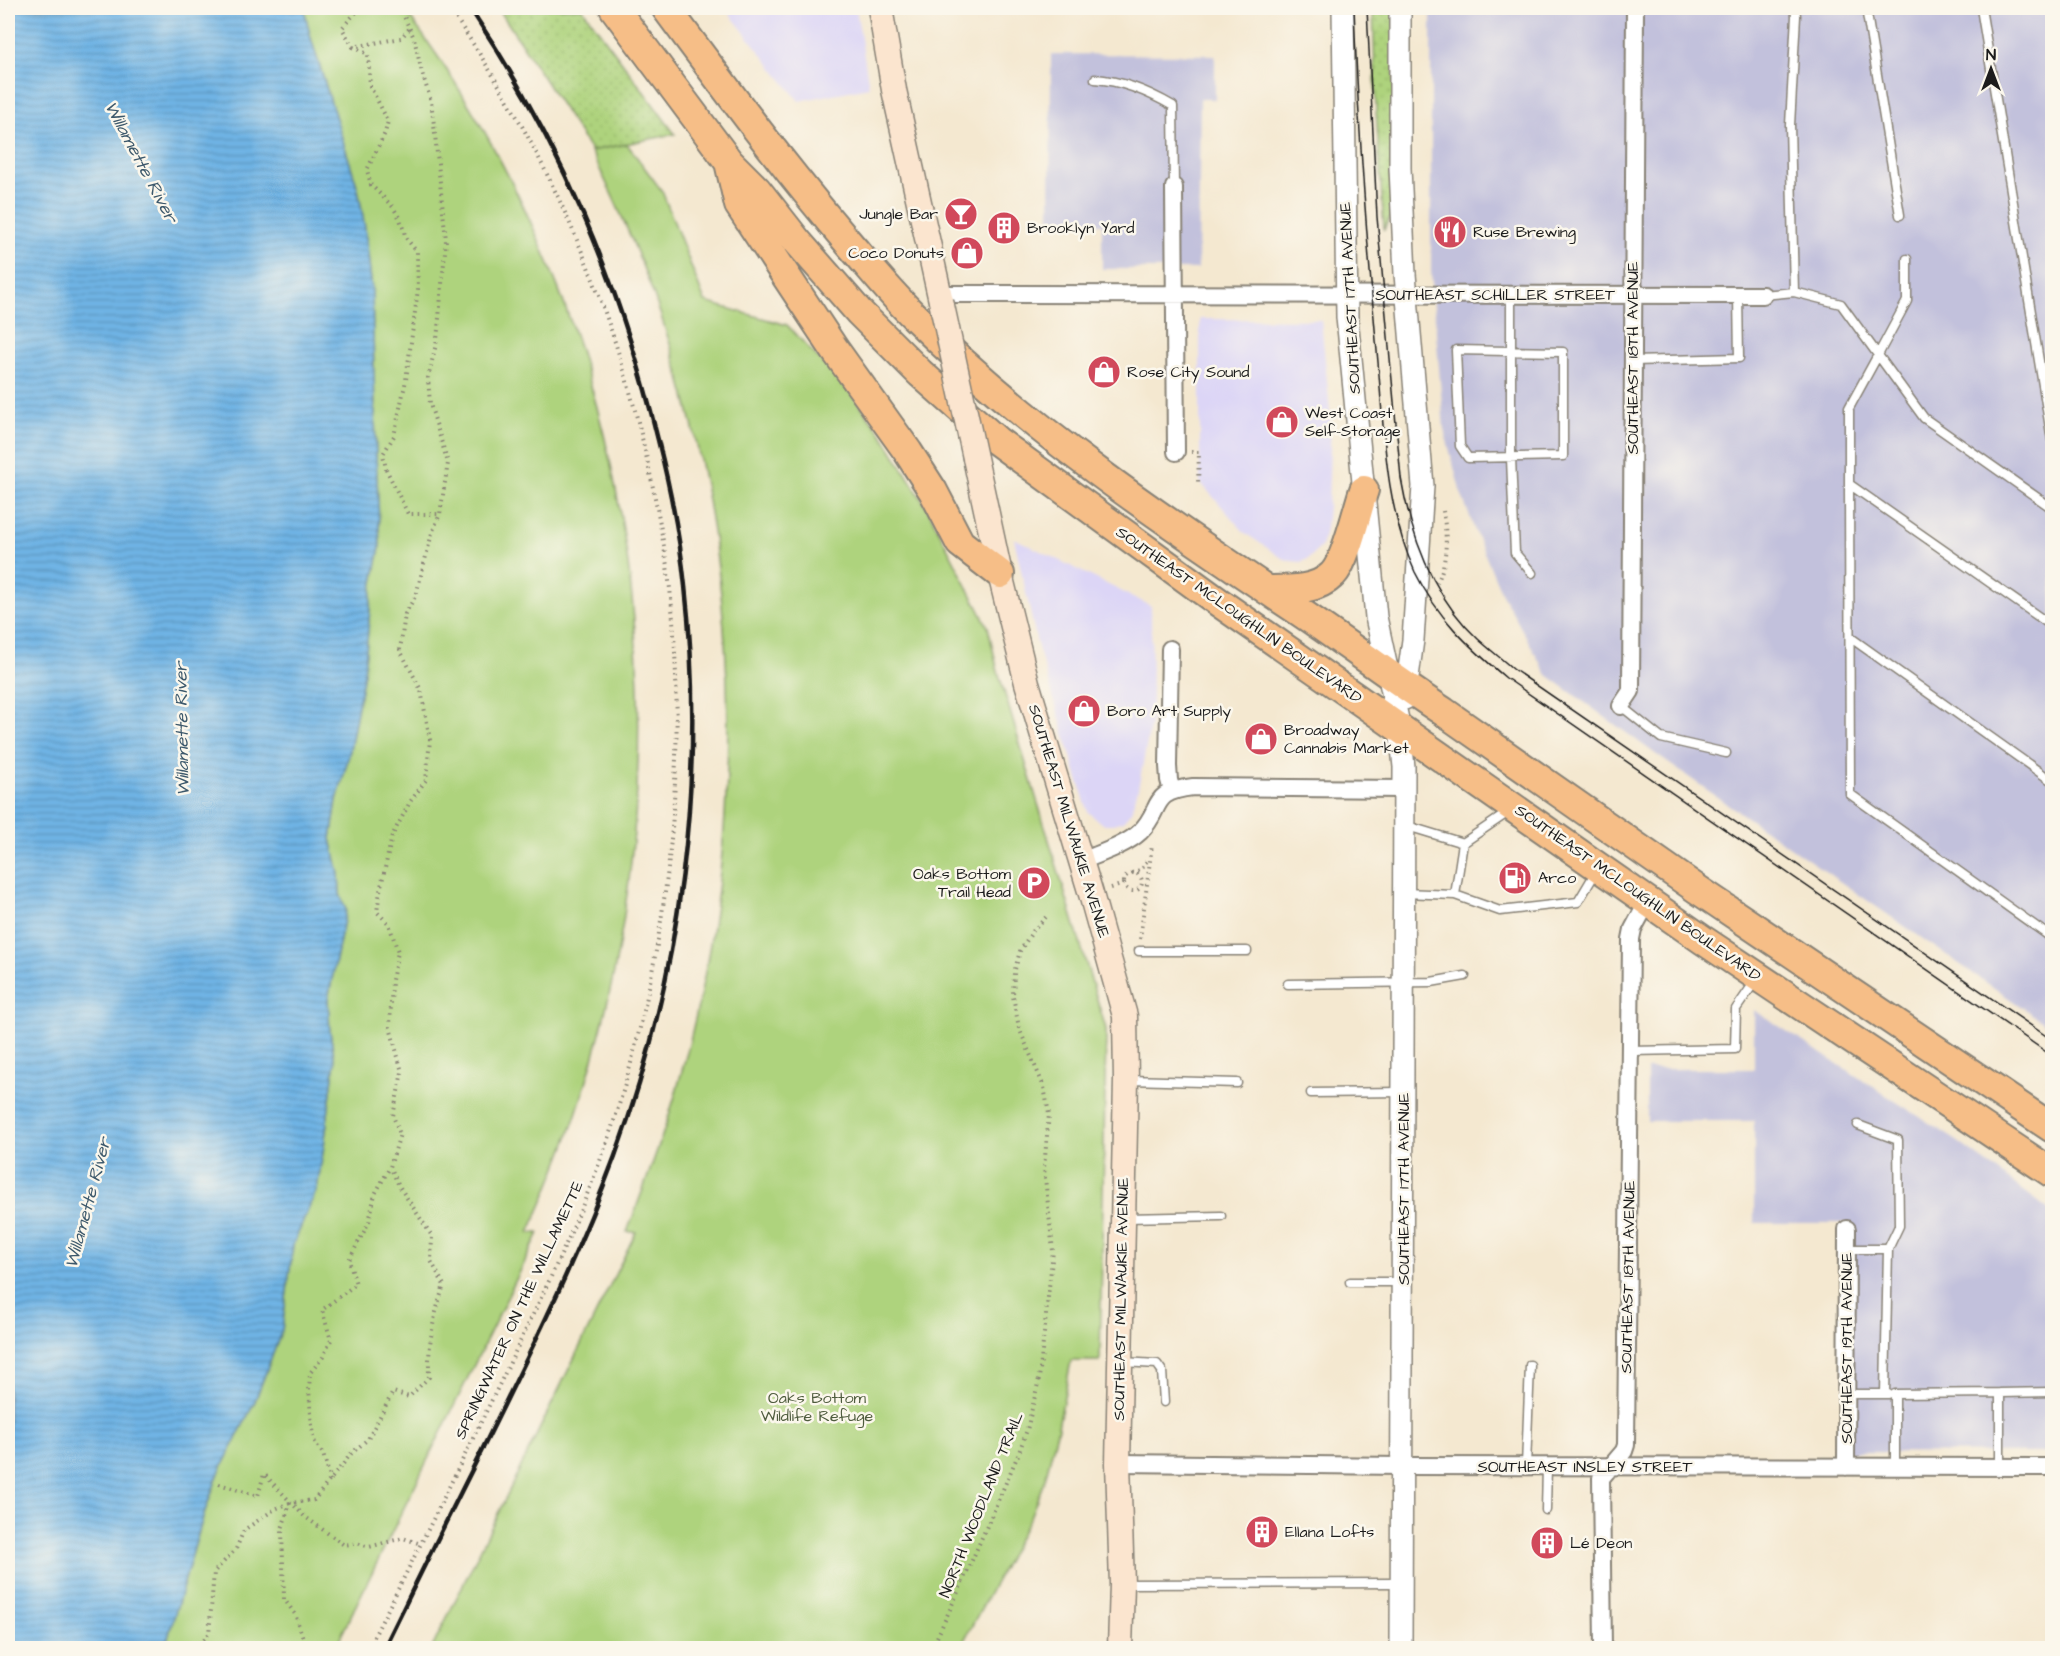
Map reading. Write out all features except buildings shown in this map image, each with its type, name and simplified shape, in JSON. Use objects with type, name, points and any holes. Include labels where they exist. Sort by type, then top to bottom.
[{"type":"highway","name":"SOUTHEAST MCLOUGHLIN BOULEVARD","points":[[614,8],[729,162],[757,190],[797,241],[859,312],[920,373],[997,441],[1207,594],[1400,729],[1758,976],[2052,1173]]},
{"type":"highway","points":[[666,8],[771,148],[836,228],[914,316],[992,388],[1073,453],[1267,590],[1345,642],[1397,681],[1697,889],[2052,1128]]},
{"type":"highway","points":[[729,162],[739,206],[835,350],[908,452],[933,491],[960,543],[1000,574]]},
{"type":"highway","points":[[1267,590],[1300,589],[1319,583],[1333,574],[1340,563],[1364,490]]},
{"type":"main road","name":"SOUTHEAST MILWAUKIE AVENUE","points":[[880,8],[894,90],[1000,574],[1027,682],[1082,861],[1125,1016],[1126,1080],[1118,1463],[1122,1584],[1120,1648]]},
{"type":"street","name":"SOUTHEAST 17TH AVENUE","points":[[1343,8],[1347,296],[1376,617],[1397,681],[1404,789],[1401,1648]]},
{"type":"street","name":"SOUTHEAST 17TH AVENUE","points":[[1397,681],[1413,639],[1423,486],[1406,296],[1400,168],[1400,8]]},
{"type":"street","name":"SOUTHEAST 18TH AVENUE","points":[[1621,706],[1631,691],[1635,8]]},
{"type":"street","points":[[1174,187],[1176,452]]},
{"type":"street","name":"SOUTHEAST SCHILLER STREET","points":[[940,298],[1174,294],[1763,295]]},
{"type":"street","points":[[1170,649],[1168,773],[1172,791]]},
{"type":"street","points":[[1082,861],[1115,846],[1140,831],[1163,796],[1172,791],[1193,787],[1404,789]]},
{"type":"street","name":"SOUTHEAST 18TH AVENUE","points":[[1603,1648],[1600,1484],[1601,1478],[1624,1451],[1626,1445],[1631,939],[1633,929],[1648,901]]},
{"type":"street","name":"SOUTHEAST 19TH AVENUE","points":[[1846,1467],[1847,1229]]},
{"type":"street","name":"SOUTHEAST INSLEY STREET","points":[[1118,1463],[1610,1467],[2052,1467]]},
{"type":"lane","points":[[1794,292],[1790,125],[1795,8]]},
{"type":"lane","points":[[1866,8],[1900,215]]},
{"type":"lane","points":[[1981,8],[2052,440]]},
{"type":"lane","points":[[1095,79],[1111,80],[1154,95],[1173,106],[1174,187]]},
{"type":"lane","points":[[1907,260],[1907,301],[1849,408],[1850,794],[2052,938]]},
{"type":"lane","points":[[1763,295],[1794,292],[1842,304],[1923,418],[2052,508]]},
{"type":"lane","points":[[1511,295],[1511,458],[1515,553],[1532,573]]},
{"type":"lane","points":[[1634,361],[1739,358],[1738,295]]},
{"type":"lane","points":[[1456,350],[1563,352],[1563,456],[1511,458],[1468,458],[1460,446],[1456,350]]},
{"type":"lane","points":[[1849,484],[2052,626]]},
{"type":"lane","points":[[1851,638],[2052,781]]},
{"type":"lane","points":[[1621,706],[1661,738],[1726,753]]},
{"type":"lane","points":[[1455,895],[1463,843],[1515,808]]},
{"type":"lane","points":[[1403,825],[1463,843]]},
{"type":"lane","points":[[1403,893],[1455,895],[1500,911],[1578,902],[1599,867]]},
{"type":"lane","points":[[1139,951],[1247,951]]},
{"type":"lane","points":[[1288,984],[1431,982],[1465,976]]},
{"type":"lane","points":[[1631,1051],[1735,1049],[1736,1009],[1758,976]]},
{"type":"lane","points":[[1126,1080],[1237,1083]]},
{"type":"lane","points":[[1311,1093],[1404,1092]]},
{"type":"lane","points":[[1858,1125],[1898,1140],[1899,1226],[1888,1249],[1885,1394]]},
{"type":"lane","points":[[1123,1218],[1221,1216]]},
{"type":"lane","points":[[1847,1249],[1888,1249]]},
{"type":"lane","points":[[1350,1282],[1403,1282]]},
{"type":"lane","points":[[1120,1362],[1157,1364],[1162,1371],[1164,1402]]},
{"type":"lane","points":[[1526,1466],[1530,1365]]},
{"type":"lane","points":[[1847,1394],[2052,1392]]},
{"type":"lane","points":[[2000,1393],[2000,1467]]},
{"type":"lane","points":[[1895,1394],[1895,1467]]},
{"type":"lane","points":[[1546,1510],[1548,1466]]},
{"type":"lane","points":[[1122,1584],[1402,1583]]},
{"type":"path","points":[[360,8],[342,28],[353,47],[368,54],[370,86],[387,121],[385,133],[367,170],[371,185],[393,207],[400,219],[406,238],[417,252],[418,289],[406,380],[394,436],[383,454],[386,469],[408,514],[440,514]]},
{"type":"path","points":[[331,1481],[323,1454],[313,1438],[310,1373],[323,1357],[331,1340],[322,1310],[356,1284],[349,1260],[369,1222],[375,1194],[390,1167],[400,1134],[393,1116],[402,1072],[390,1027],[392,980],[398,952],[389,924],[377,912],[392,836],[410,802],[426,780],[430,740],[421,690],[400,650],[405,614],[416,595],[432,534],[440,514],[448,464],[430,404],[428,378],[437,340],[446,240],[431,101],[414,38],[400,8]]},
{"type":"path","name":"SPRINGWATER ON THE WILLAMETTE","points":[[368,1648],[557,1265],[584,1203],[621,1098],[637,1039],[658,935],[668,863],[676,741],[673,618],[668,574],[652,482],[624,369],[589,268],[554,187],[522,123],[491,69],[449,8]]},
{"type":"path","points":[[353,47],[401,38],[409,29]]},
{"type":"path","points":[[1176,452],[1199,452],[1198,485]]},
{"type":"path","points":[[1346,738],[1351,729]]},
{"type":"path","points":[[1141,884],[1133,890],[1128,889],[1124,884],[1125,878],[1142,869],[1150,855]]},
{"type":"path","points":[[1131,873],[1139,876],[1141,884]]},
{"type":"path","points":[[1105,890],[1124,884]]},
{"type":"path","points":[[1141,884],[1147,885]]},
{"type":"path","name":"NORTH WOODLAND TRAIL","points":[[932,1648],[1028,1430],[1039,1379],[1053,1251],[1044,1168],[1049,1114],[1044,1087],[1019,1028],[1013,996],[1014,973],[1020,951],[1032,932],[1046,917]]},
{"type":"path","points":[[196,1648],[209,1634],[214,1572],[236,1549],[244,1530],[275,1509],[290,1503],[314,1500],[351,1454],[368,1440],[393,1392],[409,1397],[429,1377],[428,1349],[434,1314],[444,1285],[431,1261],[432,1236],[399,1186],[390,1167]]},
{"type":"path","points":[[219,1484],[258,1496],[264,1474],[304,1516],[344,1545],[357,1543],[369,1547],[403,1538],[421,1544]]},
{"type":"path","points":[[290,1503],[282,1529],[284,1599],[295,1614],[303,1638],[302,1648]]},
{"type":"shaded area","points":[[725,8],[856,8],[869,87],[799,101]]},
{"type":"shaded area","points":[[1431,8],[2052,8],[2052,1028],[1661,758],[1547,675],[1501,592],[1475,531],[1460,490],[1444,429],[1431,271]]},
{"type":"shaded area","points":[[1051,54],[1215,55],[1215,99],[1200,99],[1198,269],[1102,269],[1102,224],[1050,224]]},
{"type":"shaded area","name":"West Coast Self-Storage","points":[[1200,319],[1321,320],[1331,421],[1328,507],[1321,547],[1308,559],[1301,562],[1282,558],[1245,533],[1200,482]]},
{"type":"shaded area","points":[[1014,538],[1151,606],[1152,717],[1138,789],[1131,812],[1123,821],[1102,824],[1088,812],[1038,647]]},
{"type":"shaded area","points":[[1754,1010],[1957,1141],[2052,1212],[2052,1453],[1844,1452],[1845,1223],[1754,1223],[1754,1121],[1647,1121],[1647,1069],[1754,1069]]},
{"type":"green space","points":[[304,8],[403,8],[491,144],[559,290],[606,444],[632,603],[638,764],[623,924],[586,1082],[529,1233],[539,1233],[335,1648],[165,1648],[204,1514],[218,1475],[255,1401],[282,1330],[293,1245],[317,1189],[335,1061],[328,999],[346,910],[340,894],[339,874],[331,839],[364,673],[372,588],[380,547],[372,290],[365,228],[358,189],[310,35]]},
{"type":"green space","points":[[498,8],[582,8],[675,134],[591,151]]},
{"type":"green space","points":[[1373,8],[1394,8],[1393,210],[1384,230],[1376,111]]},
{"type":"green space","name":"Oaks Bottom Wildlife Refuge","points":[[627,144],[662,191],[705,302],[787,325],[850,392],[881,433],[926,506],[988,627],[997,668],[1106,1029],[1100,1361],[1071,1361],[1045,1479],[1030,1517],[960,1648],[432,1648],[636,1232],[627,1232],[677,1089],[701,994],[717,897],[726,799],[727,701],[722,603],[709,506],[689,410],[646,274],[620,211],[591,151]]},
{"type":"water","name":"Willamette River","points":[[8,8],[304,8],[310,35],[358,189],[372,290],[380,547],[372,588],[364,673],[331,839],[339,874],[340,894],[346,910],[328,999],[335,1061],[324,1146],[317,1189],[293,1245],[282,1330],[255,1401],[218,1475],[204,1514],[165,1648],[8,1648]]},
{"type":"tram line","points":[[1354,8],[1363,185],[1387,469],[1397,522],[1405,547],[1415,572],[1433,603],[1454,630],[1506,678],[2052,1056]]},
{"type":"tram line","points":[[1367,8],[1377,217],[1401,478],[1418,543],[1436,585],[1448,604],[1478,639],[1513,669],[2052,1040]]},
{"type":"railway","points":[[384,1648],[552,1306],[615,1156],[638,1088],[657,1018],[672,947],[683,875],[689,803],[692,730],[691,658],[685,586],[670,494],[643,382],[606,270],[584,215],[532,110],[470,8]]},
{"type":"place","name":"Jungle Bar","points":[[961,214]]},
{"type":"place","name":"Brooklyn Yard","points":[[1004,228]]},
{"type":"place","name":"Ruse Brewing","points":[[1450,232]]},
{"type":"place","name":"Coco Donuts","points":[[967,253]]},
{"type":"place","name":"Rose City Sound","points":[[1104,372]]},
{"type":"place","name":"West Coast Self-Storage","points":[[1282,422]]},
{"type":"place","name":"Boro Art Supply","points":[[1084,711]]},
{"type":"place","name":"Broadway Cannabis Market","points":[[1261,739]]},
{"type":"place","name":"Arco","points":[[1515,878]]},
{"type":"place","name":"Oaks Bottom Trail Head","points":[[1034,883]]},
{"type":"place","name":"Ellana Lofts","points":[[1262,1532]]},
{"type":"place","name":"Lé Deon","points":[[1547,1543]]}]
